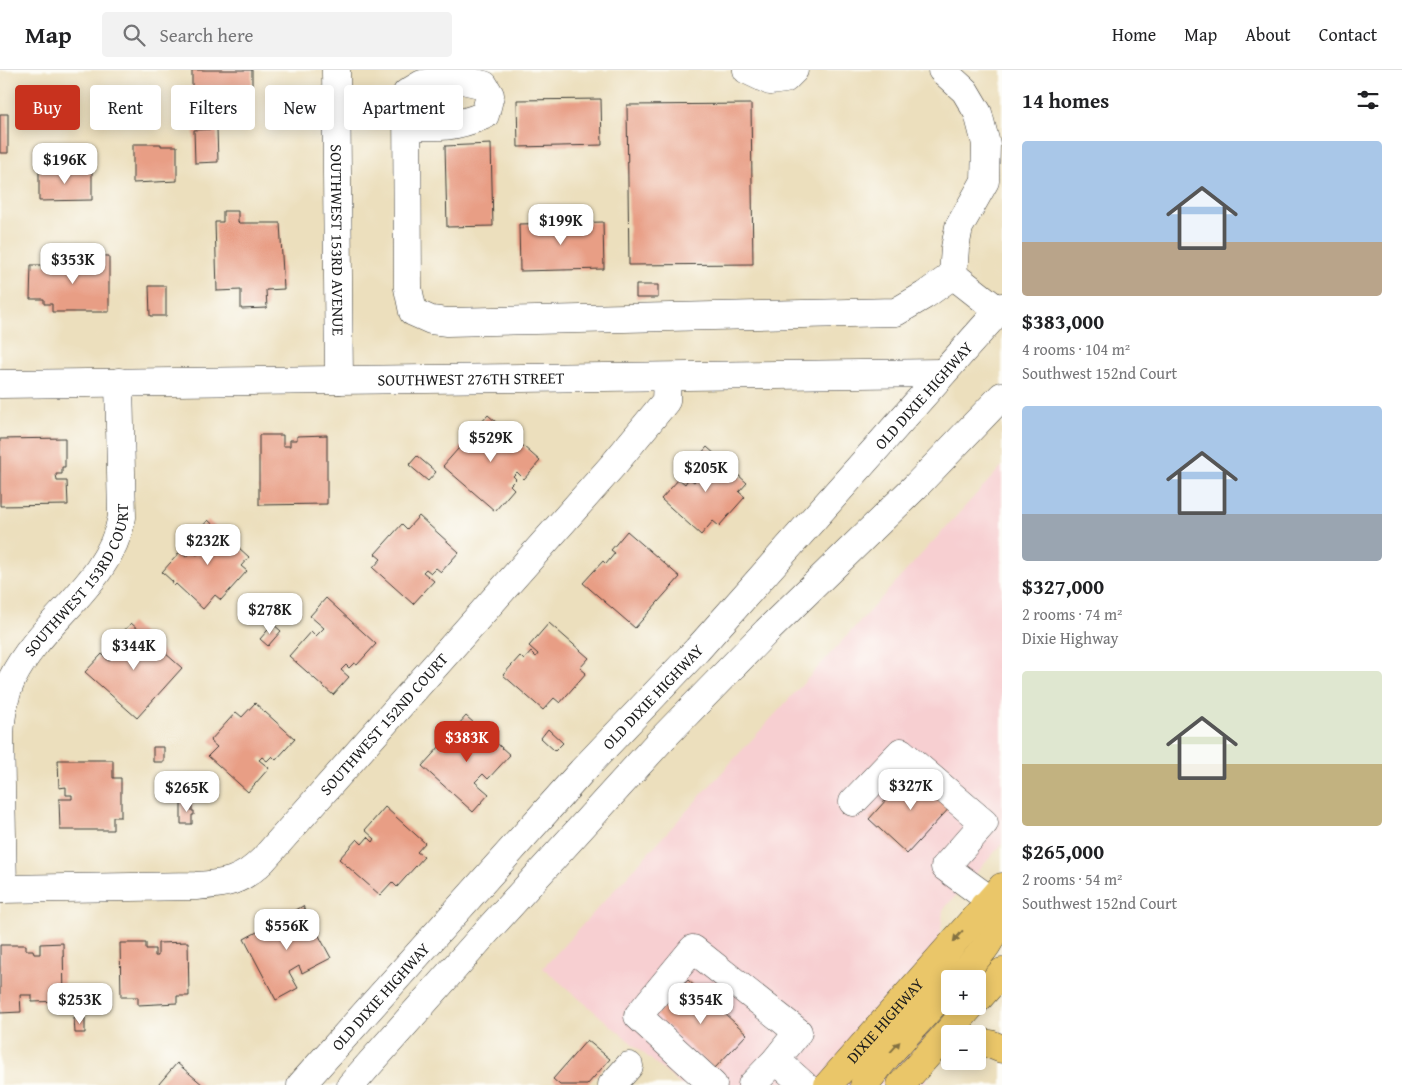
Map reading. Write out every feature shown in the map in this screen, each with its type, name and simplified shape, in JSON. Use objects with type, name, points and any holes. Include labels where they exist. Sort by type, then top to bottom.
[{"type":"highway","points":[[965,970],[986,946],[995,930],[992,898]]},
{"type":"highway","name":"DIXIE HIGHWAY","points":[[828,1085],[992,898]]},
{"type":"highway","points":[[986,991],[1002,972]]},
{"type":"highway","points":[[864,1085],[887,1056],[941,996]]},
{"type":"highway","points":[[901,1085],[964,1015]]},
{"type":"highway","points":[[986,1043],[1002,1049]]},
{"type":"highway","points":[[920,1064],[941,1054]]},
{"type":"street","name":"SOUTHWEST 153RD AVENUE","points":[[336,70],[339,380]]},
{"type":"street","points":[[747,70],[770,81],[785,79],[794,70]]},
{"type":"street","points":[[942,70],[965,91],[978,113],[986,144],[985,182],[959,227],[953,276]]},
{"type":"street","points":[[407,130],[408,288],[413,312],[431,320],[448,322],[896,312],[953,276]]},
{"type":"street","points":[[953,276],[1000,309]]},
{"type":"street","name":"OLD DIXIE HIGHWAY","points":[[301,1085],[582,771],[697,650],[1000,309]]},
{"type":"street","name":"SOUTHWEST 276TH STREET","points":[[0,384],[942,373]]},
{"type":"street","name":"SOUTHWEST 152ND COURT","points":[[1,889],[196,886],[224,884],[246,875],[263,860],[614,464],[666,401],[667,377]]},
{"type":"street","name":"SOUTHWEST 153RD COURT","points":[[1,889],[0,735],[3,711],[12,680],[21,664],[31,649],[82,593],[98,572],[120,529],[122,517],[119,382]]},
{"type":"street","points":[[351,1085],[487,931],[665,736],[1002,396]]},
{"type":"street","points":[[853,802],[901,752],[984,823],[945,867],[992,898]]},
{"type":"street","points":[[713,1085],[638,1016],[693,949],[798,1032],[776,1060],[752,1085]]},
{"type":"street","points":[[776,1060],[804,1085]]},
{"type":"shaded area","points":[[1002,466],[1002,844],[943,910],[926,1085],[681,1085],[543,968]]},
{"type":"building","points":[[192,70],[252,70],[252,85],[192,85]]},
{"type":"building","points":[[601,99],[602,145],[518,147],[517,100]]},
{"type":"building","points":[[751,104],[753,264],[629,265],[627,105]]},
{"type":"building","points":[[0,114],[8,114],[8,153],[0,153]]},
{"type":"building","points":[[194,130],[217,130],[218,162],[195,163]]},
{"type":"building","points":[[133,144],[177,146],[177,181],[133,183]]},
{"type":"building","points":[[491,144],[493,226],[447,227],[445,146]]},
{"type":"building","points":[[39,170],[92,170],[92,200],[39,201]]},
{"type":"building","points":[[223,211],[238,211],[239,223],[280,223],[284,289],[266,290],[267,308],[241,309],[241,290],[217,291],[215,222],[223,222]]},
{"type":"building","points":[[603,222],[604,269],[520,271],[519,224]]},
{"type":"building","points":[[70,255],[109,256],[109,312],[52,312],[52,304],[44,304],[44,299],[30,299],[31,265],[70,265]]},
{"type":"building","points":[[636,285],[658,285],[658,298],[636,298]]},
{"type":"building","points":[[149,286],[166,286],[166,316],[150,316]]},
{"type":"building","points":[[488,415],[540,461],[524,479],[517,472],[513,476],[516,479],[510,485],[514,489],[495,511],[443,466]]},
{"type":"building","points":[[259,435],[283,435],[283,446],[290,446],[290,440],[297,440],[297,436],[327,435],[327,504],[259,505]]},
{"type":"building","points":[[65,438],[65,467],[62,467],[62,474],[56,474],[57,481],[67,481],[68,505],[0,506],[0,439]]},
{"type":"building","points":[[707,447],[747,483],[739,492],[745,497],[719,526],[713,521],[701,535],[661,499],[679,479],[685,484],[689,478],[694,482],[697,479],[687,470]]},
{"type":"building","points":[[417,456],[436,472],[428,481],[409,465]]},
{"type":"building","points":[[419,516],[459,552],[441,572],[436,568],[431,573],[426,569],[423,572],[434,581],[413,604],[373,568],[381,559],[375,554],[402,524],[407,529]]},
{"type":"building","points":[[208,520],[249,557],[241,566],[247,571],[221,600],[215,595],[203,609],[176,584],[174,586],[173,582],[162,572],[180,552],[186,557],[191,550],[197,555],[199,552],[188,543]]},
{"type":"building","points":[[627,531],[680,577],[635,628],[583,583],[603,561],[606,564],[615,553],[611,550]]},
{"type":"building","points":[[326,598],[376,644],[357,665],[354,663],[349,668],[346,665],[341,670],[349,677],[333,695],[289,656],[311,631],[316,636],[324,628],[310,616]]},
{"type":"building","points":[[131,623],[182,668],[137,718],[85,672],[102,654],[109,661],[113,656],[110,653],[115,647],[112,644]]},
{"type":"building","points":[[549,623],[589,658],[580,668],[586,673],[560,703],[554,698],[543,710],[503,675],[520,656],[524,660],[531,652],[536,657],[538,654],[529,646]]},
{"type":"building","points":[[273,624],[281,631],[268,646],[260,639]]},
{"type":"building","points":[[255,703],[295,739],[276,760],[272,756],[267,761],[262,757],[259,760],[269,768],[248,792],[208,756],[217,747],[210,741],[236,712],[242,717]]},
{"type":"building","points":[[466,716],[510,755],[488,779],[483,774],[475,782],[489,794],[473,812],[422,766],[441,745],[445,749],[451,742],[454,745],[458,741],[450,734]]},
{"type":"building","points":[[548,729],[563,743],[555,751],[541,738]]},
{"type":"building","points":[[153,747],[164,747],[164,762],[153,762]]},
{"type":"building","points":[[58,760],[113,760],[113,778],[121,778],[121,817],[113,817],[113,830],[60,830],[59,799],[72,799],[72,795],[66,795],[66,787],[59,788]]},
{"type":"building","points":[[914,769],[953,804],[907,854],[869,819]]},
{"type":"building","points":[[181,801],[192,801],[194,815],[192,815],[192,824],[181,824]]},
{"type":"building","points":[[385,807],[425,843],[417,852],[424,857],[397,887],[392,882],[380,895],[339,859],[357,839],[362,844],[368,837],[373,842],[375,839],[365,830]]},
{"type":"building","points":[[303,906],[331,958],[302,973],[299,966],[289,972],[298,988],[276,1000],[244,939],[270,925],[272,930],[280,926],[281,930],[287,927],[282,918]]},
{"type":"building","points":[[188,942],[189,996],[177,996],[177,1003],[138,1005],[138,997],[121,997],[120,943],[146,943],[146,949],[155,949],[155,956],[158,956],[158,943]]},
{"type":"building","points":[[63,943],[64,1001],[32,1002],[32,995],[20,995],[21,1012],[0,1013],[0,945],[26,945],[26,950],[33,950],[34,954],[40,954],[40,944]]},
{"type":"building","points":[[688,980],[747,1034],[714,1069],[656,1015]]},
{"type":"building","points":[[74,1018],[85,1018],[85,1033],[75,1033]]},
{"type":"building","points":[[587,1040],[610,1059],[587,1085],[560,1085],[553,1079]]},
{"type":"building","points":[[177,1063],[203,1085],[158,1085]]}]
